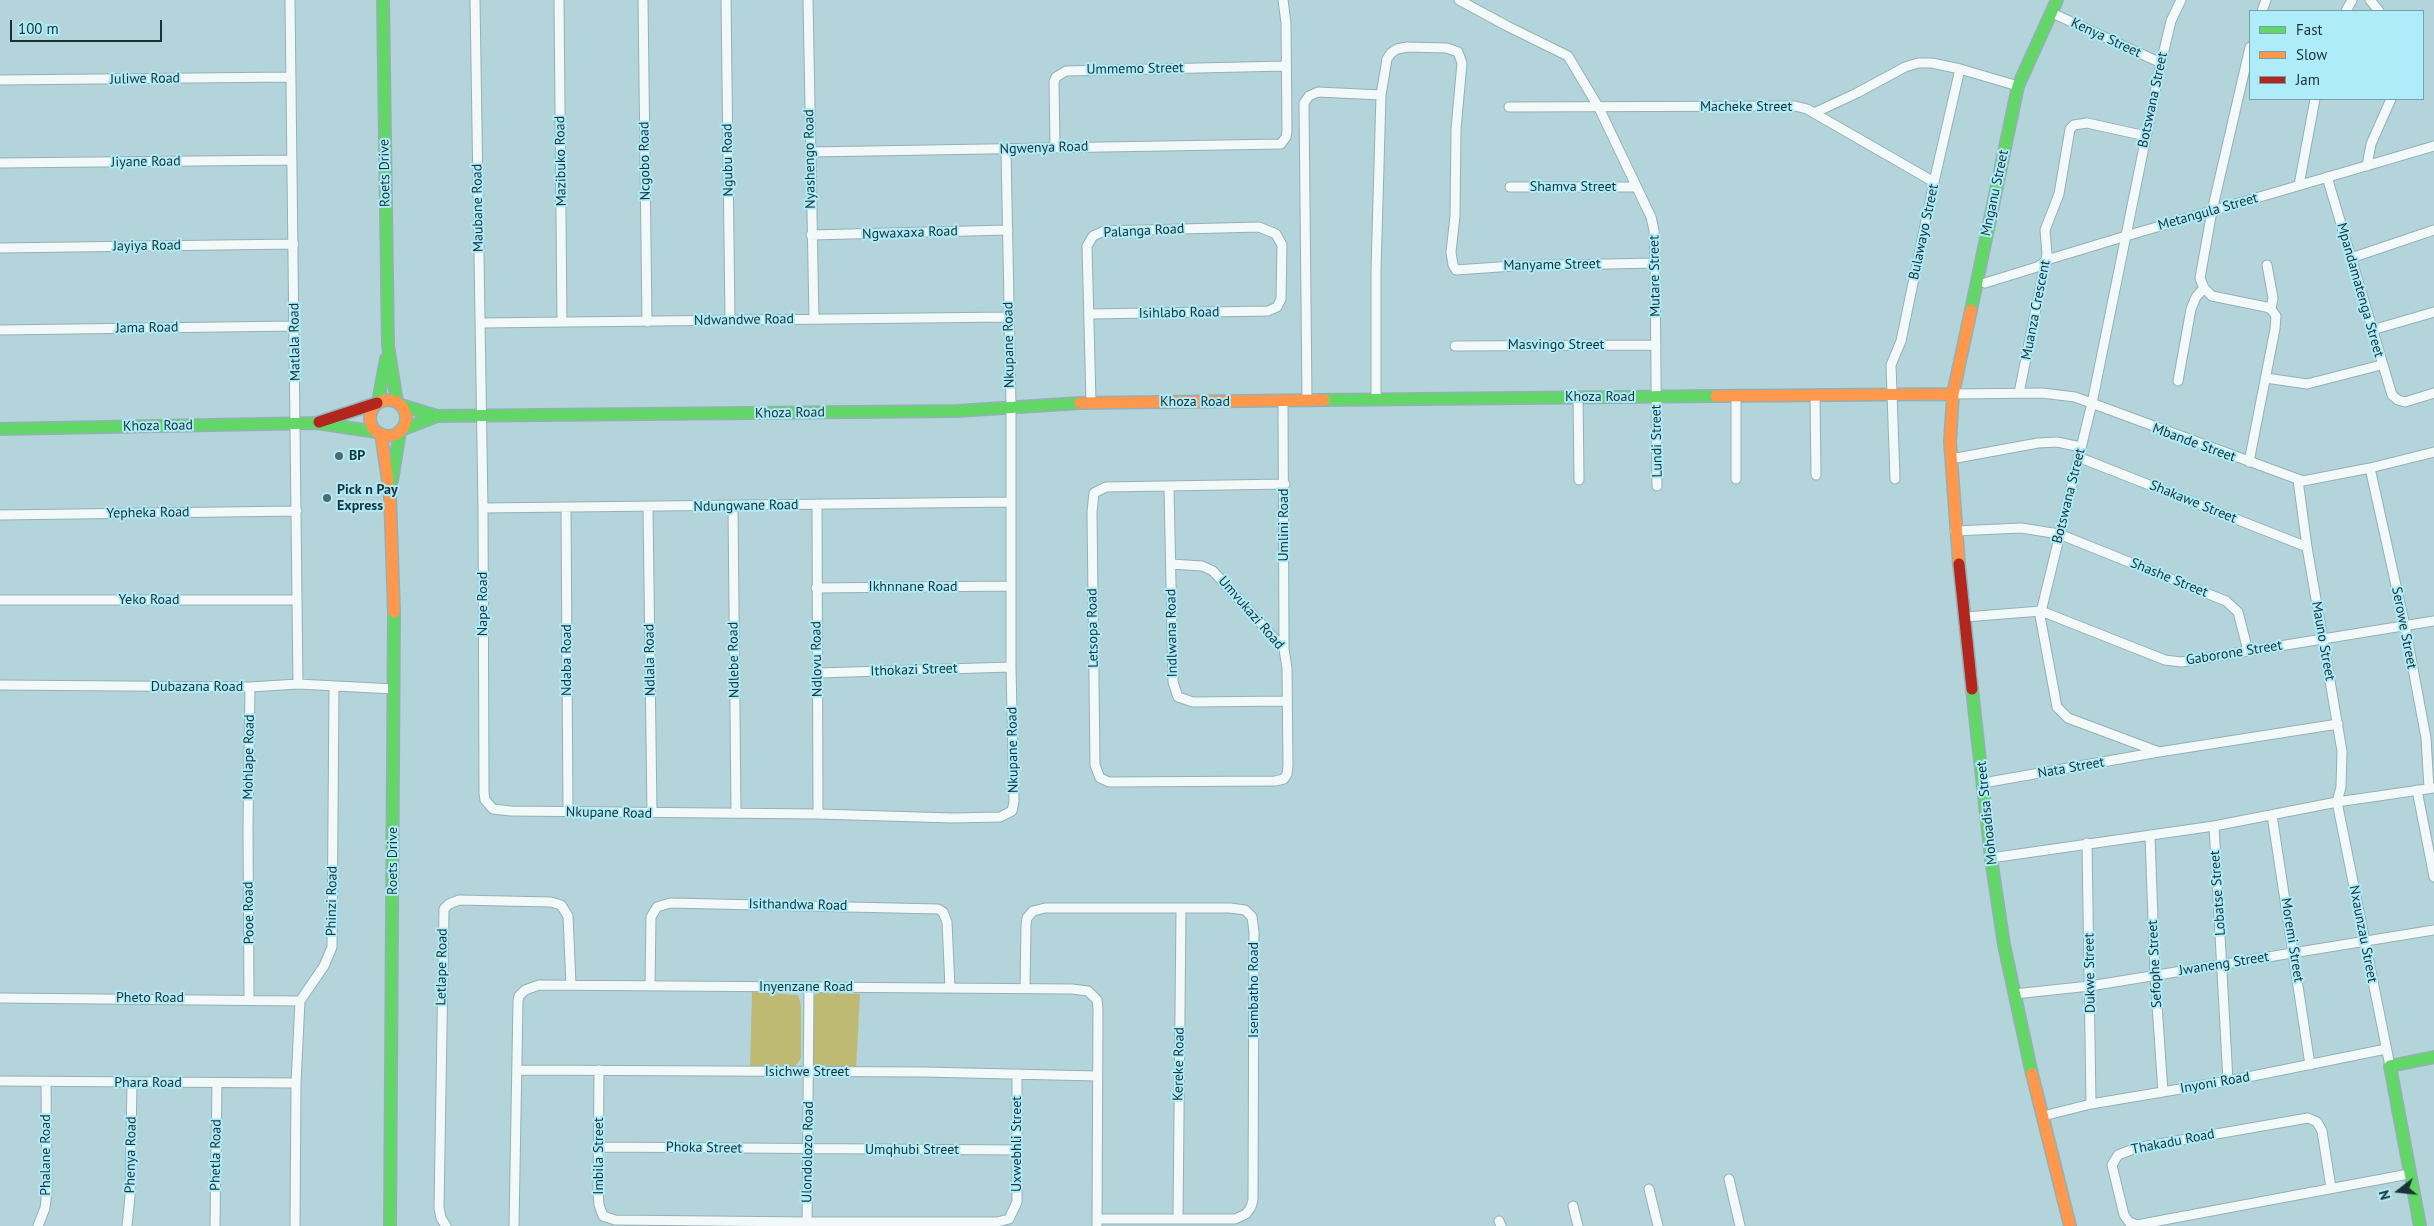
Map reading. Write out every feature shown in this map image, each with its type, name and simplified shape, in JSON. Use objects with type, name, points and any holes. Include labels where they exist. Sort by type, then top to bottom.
[{"type":"street","name":"Matlala Road","points":[[290,0],[298,684]]},
{"type":"street","name":"Roets Drive","points":[[383,0],[388,346],[399,403]]},
{"type":"street","name":"Maubane Road","points":[[475,0],[480,415]]},
{"type":"street","name":"Mazibuko Road","points":[[559,0],[562,322]]},
{"type":"street","name":"Ncgobo Road","points":[[643,0],[647,322]]},
{"type":"street","name":"Ngubu Road","points":[[726,0],[730,320]]},
{"type":"street","name":"Nyashengo Road","points":[[808,0],[814,318]]},
{"type":"street","points":[[1283,0],[1286,23],[1286,66]]},
{"type":"street","name":"Mutare Street","points":[[1459,0],[1507,26],[1565,53],[1573,61],[1599,108],[1653,224],[1656,397]]},
{"type":"street","name":"Mnganu Street","points":[[1953,394],[2018,86],[2057,0]]},
{"type":"street","name":"Botswana Street","points":[[2181,0],[2171,21],[2160,63],[2092,403],[2041,610],[2041,628],[2057,707],[2068,718],[2159,752],[2338,724]]},
{"type":"street","points":[[2370,0],[2378,10]]},
{"type":"street","name":"Kenya Street","points":[[2052,13],[2160,63]]},
{"type":"street","name":"Manyame Street","points":[[1381,95],[1384,70],[1391,53],[1407,47],[1447,48],[1458,52],[1462,71],[1456,130],[1454,216],[1451,252],[1453,265],[1459,271],[1513,266],[1655,263]]},
{"type":"street","points":[[2249,52],[2212,211],[2201,274],[2204,288],[2212,296],[2271,309]]},
{"type":"street","points":[[1814,113],[1912,65],[1932,63],[2018,86]]},
{"type":"street","name":"Ngwenya Road","points":[[810,152],[1006,150],[1055,147],[1277,146],[1284,142],[1287,130],[1286,66]]},
{"type":"street","name":"Ummemo Street","points":[[1055,147],[1054,82],[1056,77],[1066,71],[1286,66]]},
{"type":"street","name":"Bulawayo Street","points":[[1895,479],[1891,365],[1902,341],[1934,182],[1960,69]]},
{"type":"street","name":"Juliwe Road","points":[[0,80],[290,77]]},
{"type":"street","points":[[1307,400],[1304,104],[1309,96],[1318,92],[1381,95],[1376,270],[1376,399]]},
{"type":"street","points":[[2299,185],[2314,100]]},
{"type":"street","points":[[2367,166],[2371,144],[2391,100]]},
{"type":"street","name":"Macheke Street","points":[[1509,107],[1794,106],[1814,113],[1934,182]]},
{"type":"street","name":"Muanza Crescent","points":[[2019,393],[2047,254],[2044,230],[2059,194],[2070,129],[2074,125],[2087,123],[2146,136]]},
{"type":"street","name":"Metangula Street","points":[[1985,283],[2029,270],[2045,262],[2126,236],[2434,146]]},
{"type":"street","name":"Nkupane Road","points":[[484,793],[489,806],[500,811],[818,814],[993,818],[1007,815],[1012,811],[1014,802],[1010,586],[1011,407],[1006,150]]},
{"type":"street","name":"Jiyane Road","points":[[0,163],[292,160]]},
{"type":"street","name":"Mpandamatenga Street","points":[[2327,178],[2381,365],[2392,395],[2398,400],[2405,402],[2434,393]]},
{"type":"street","name":"Shamva Street","points":[[1510,187],[1636,188]]},
{"type":"street","name":"Palanga Road","points":[[1091,402],[1087,246],[1090,240],[1098,233],[1259,227],[1276,234],[1280,239],[1283,251],[1281,299],[1277,307],[1268,311]]},
{"type":"street","name":"Ngwaxaxa Road","points":[[811,236],[1008,230]]},
{"type":"street","points":[[2351,258],[2434,230]]},
{"type":"street","name":"Jayiya Road","points":[[0,248],[294,244]]},
{"type":"street","points":[[2249,462],[2276,320],[2271,309],[2274,298],[2267,265]]},
{"type":"street","points":[[2178,381],[2191,309],[2196,298],[2204,288]]},
{"type":"street","name":"Isihlabo Road","points":[[1090,314],[1268,311]]},
{"type":"street","points":[[2372,330],[2434,312]]},
{"type":"street","name":"Ndwandwe Road","points":[[480,323],[1009,316]]},
{"type":"street","name":"Jama Road","points":[[0,330],[294,326]]},
{"type":"street","name":"Masvingo Street","points":[[1456,346],[1656,345]]},
{"type":"street","name":"Roets Drive","points":[[378,403],[388,346]]},
{"type":"street","points":[[2266,378],[2307,384],[2381,365]]},
{"type":"street","name":"Mbande Street","points":[[1953,394],[2060,394],[2092,403],[2298,480],[2310,481],[2434,452]]},
{"type":"street","name":"Khoza Road","points":[[399,403],[436,416],[957,411],[1091,402],[1283,402],[1307,400],[1578,396],[1953,394]]},
{"type":"street","name":"Mohoadisa Street","points":[[1953,394],[1950,426],[1955,531],[1991,858],[2004,945],[2014,994],[2070,1226]]},
{"type":"street","points":[[1815,395],[1816,475]]},
{"type":"street","points":[[1578,396],[1579,480]]},
{"type":"street","points":[[1736,396],[1736,479]]},
{"type":"street","name":"Lundi Street","points":[[1656,397],[1657,486]]},
{"type":"street","points":[[389,400],[399,403],[406,414],[401,431],[391,436],[379,433],[370,420],[372,411],[378,403],[389,400]]},
{"type":"street","name":"Umlini Road","points":[[1283,402],[1284,649]]},
{"type":"street","name":"Khoza Road","points":[[317,423],[378,403]]},
{"type":"street","name":"Nape Road","points":[[480,415],[483,508],[484,793]]},
{"type":"street","name":"Khoza Road","points":[[401,431],[436,416]]},
{"type":"street","name":"Khoza Road","points":[[0,429],[317,423],[379,433]]},
{"type":"street","name":"Roets Drive","points":[[390,495],[401,431]]},
{"type":"street","name":"Roets Drive","points":[[379,433],[390,495],[394,689],[390,1226]]},
{"type":"street","points":[[1951,459],[2038,443],[2057,442],[2081,447]]},
{"type":"street","name":"Shakawe Street","points":[[2078,457],[2307,548]]},
{"type":"street","name":"Serowe Street","points":[[2370,468],[2405,626],[2428,752],[2432,788]]},
{"type":"street","name":"Mauno Street","points":[[2298,480],[2307,548],[2338,724],[2343,767],[2337,802]]},
{"type":"street","name":"Letsopa Road","points":[[1275,781],[1109,782],[1098,774],[1095,760],[1093,497],[1099,490],[1106,487],[1284,484]]},
{"type":"street","name":"Indlwana Road","points":[[1169,487],[1173,682],[1178,696],[1182,700],[1198,702],[1287,701]]},
{"type":"street","name":"Ndungwane Road","points":[[483,508],[566,509],[1010,502]]},
{"type":"street","name":"Ndlovu Road","points":[[817,504],[818,814]]},
{"type":"street","name":"Ndlala Road","points":[[648,507],[652,813]]},
{"type":"street","name":"Ndlebe Road","points":[[732,507],[736,813]]},
{"type":"street","name":"Ndaba Road","points":[[566,509],[568,812]]},
{"type":"street","name":"Yepheka Road","points":[[0,515],[297,511]]},
{"type":"street","name":"Shashe Street","points":[[1955,531],[2020,528],[2059,534],[2230,603],[2238,612],[2248,651]]},
{"type":"street","name":"Umvukazi Road","points":[[1171,564],[1202,566],[1213,570],[1284,649],[1287,701],[1287,774],[1284,779],[1275,781]]},
{"type":"street","name":"Ikhnnane Road","points":[[816,588],[1010,586]]},
{"type":"street","name":"Yeko Road","points":[[0,600],[297,600]]},
{"type":"street","points":[[1965,616],[2041,610]]},
{"type":"street","name":"Gaborone Street","points":[[2041,610],[2165,660],[2181,662],[2434,621]]},
{"type":"street","name":"Ithokazi Street","points":[[818,673],[1011,667]]},
{"type":"street","name":"Dubazana Road","points":[[0,685],[250,687],[298,684],[334,688],[394,689]]},
{"type":"street","name":"Mohlape Road","points":[[248,827],[250,687]]},
{"type":"street","name":"Phinzi Road","points":[[300,1000],[324,966],[332,947],[334,688]]},
{"type":"street","name":"Nata Street","points":[[1983,783],[2159,752]]},
{"type":"street","points":[[1991,858],[2214,826],[2337,802],[2432,788]]},
{"type":"street","points":[[2417,790],[2434,877]]},
{"type":"street","name":"Nxaunzau Street","points":[[2337,802],[2390,1066]]},
{"type":"street","name":"Moremi Street","points":[[2272,815],[2310,1065]]},
{"type":"street","name":"Lobatse Street","points":[[2214,826],[2228,1081]]},
{"type":"street","name":"Pooe Road","points":[[248,827],[250,999]]},
{"type":"street","name":"Sefophe Street","points":[[2150,836],[2155,976],[2163,1092]]},
{"type":"street","name":"Dukwe Street","points":[[2087,843],[2091,1104]]},
{"type":"street","name":"Letlape Road","points":[[446,1226],[441,1218],[439,1208],[443,913],[446,906],[459,900],[551,902],[561,905],[568,916],[570,985]]},
{"type":"street","name":"Isithandwa Road","points":[[650,986],[651,917],[657,907],[670,903],[938,909],[943,912],[947,922],[950,988]]},
{"type":"street","name":"Isembatho Road","points":[[1025,988],[1026,924],[1027,918],[1033,911],[1045,908],[1230,908],[1249,912],[1254,924],[1253,1200],[1249,1210],[1235,1220],[1178,1219],[1097,1223]]},
{"type":"street","name":"Kereke Road","points":[[1178,1219],[1181,909]]},
{"type":"street","name":"Jwaneng Street","points":[[2014,994],[2090,986],[2434,930]]},
{"type":"street","name":"Inyenzane Road","points":[[514,1226],[519,996],[531,987],[570,985],[1025,988],[1081,989],[1093,994],[1098,1009],[1097,1223]]},
{"type":"street","name":"Ulondolozo Road","points":[[807,1224],[809,988]]},
{"type":"street","name":"Pheto Road","points":[[0,998],[300,1000]]},
{"type":"street","points":[[295,1226],[296,1083],[300,1000]]},
{"type":"street","name":"Inyoni Road","points":[[2043,1116],[2091,1104],[2228,1081],[2386,1048]]},
{"type":"street","points":[[2420,1226],[2390,1066],[2434,1057]]},
{"type":"street","name":"Isichwe Street","points":[[517,1070],[1097,1076]]},
{"type":"street","name":"Imbila Street","points":[[599,1070],[599,1205],[601,1212],[608,1219],[807,1224]]},
{"type":"street","name":"Uxwebhli Street","points":[[807,1224],[1006,1221],[1013,1215],[1017,1202],[1017,1074]]},
{"type":"street","name":"Phara Road","points":[[0,1081],[296,1083]]},
{"type":"street","name":"Phalane Road","points":[[38,1226],[45,1208],[47,1190],[46,1082]]},
{"type":"street","name":"Phenya Road","points":[[127,1226],[130,1196],[132,1083]]},
{"type":"street","name":"Phetla Road","points":[[215,1226],[217,1083]]},
{"type":"street","name":"Thakadu Road","points":[[2331,1188],[2322,1131],[2317,1122],[2308,1118],[2136,1148],[2118,1155],[2112,1165],[2124,1215],[2129,1222],[2137,1225],[2409,1174]]},
{"type":"street","name":"Phoka Street","points":[[600,1147],[808,1149]]},
{"type":"street","name":"Umqhubi Street","points":[[808,1149],[1016,1150]]},
{"type":"street","points":[[1728,1179],[1740,1226]]},
{"type":"street","points":[[1649,1189],[1658,1226]]},
{"type":"street","points":[[1573,1206],[1578,1226]]},
{"type":"shaded area","points":[[752,992],[798,995],[801,1005],[801,1058],[794,1068],[750,1068]]},
{"type":"shaded area","points":[[820,993],[860,994],[856,1070],[811,1068],[812,1000],[814,995]]},
{"type":"traffic: fast","points":[[383,0],[388,346],[397,402]]},
{"type":"traffic: fast","points":[[1971,310],[2018,86],[2057,0]]},
{"type":"traffic: fast","points":[[378,402],[386,359]]},
{"type":"traffic: fast","points":[[1324,400],[1716,396]]},
{"type":"traffic: fast","points":[[401,405],[437,416],[957,411],[1080,403]]},
{"type":"traffic: fast","points":[[401,430],[437,416]]},
{"type":"traffic: fast","points":[[0,429],[317,423],[377,432]]},
{"type":"traffic: fast","points":[[392,481],[400,431]]},
{"type":"traffic: fast","points":[[390,1226],[394,612]]},
{"type":"traffic: fast","points":[[1972,689],[1991,858],[2004,945],[2032,1074]]},
{"type":"traffic: fast","points":[[2420,1226],[2390,1066],[2434,1057]]},
{"type":"traffic: slow","points":[[1959,564],[1950,442],[1953,394],[1971,310]]},
{"type":"traffic: slow","points":[[1716,396],[1953,394]]},
{"type":"traffic: slow","points":[[388,400],[395,401],[401,405],[405,411],[406,418],[405,425],[401,431],[395,435],[388,436],[381,435],[375,431],[371,425],[370,418],[371,411],[375,405],[381,401],[388,400]]},
{"type":"traffic: slow","points":[[1080,403],[1324,400]]},
{"type":"traffic: slow","points":[[381,434],[390,495],[394,612]]},
{"type":"traffic: slow","points":[[2032,1074],[2070,1226]]},
{"type":"traffic: jam","points":[[319,422],[377,403]]},
{"type":"traffic: jam","points":[[1959,564],[1972,689]]},
{"type":"place","name":"BP","points":[[339,456]]},
{"type":"place","name":"Pick n Pay Express","points":[[327,498]]}]
